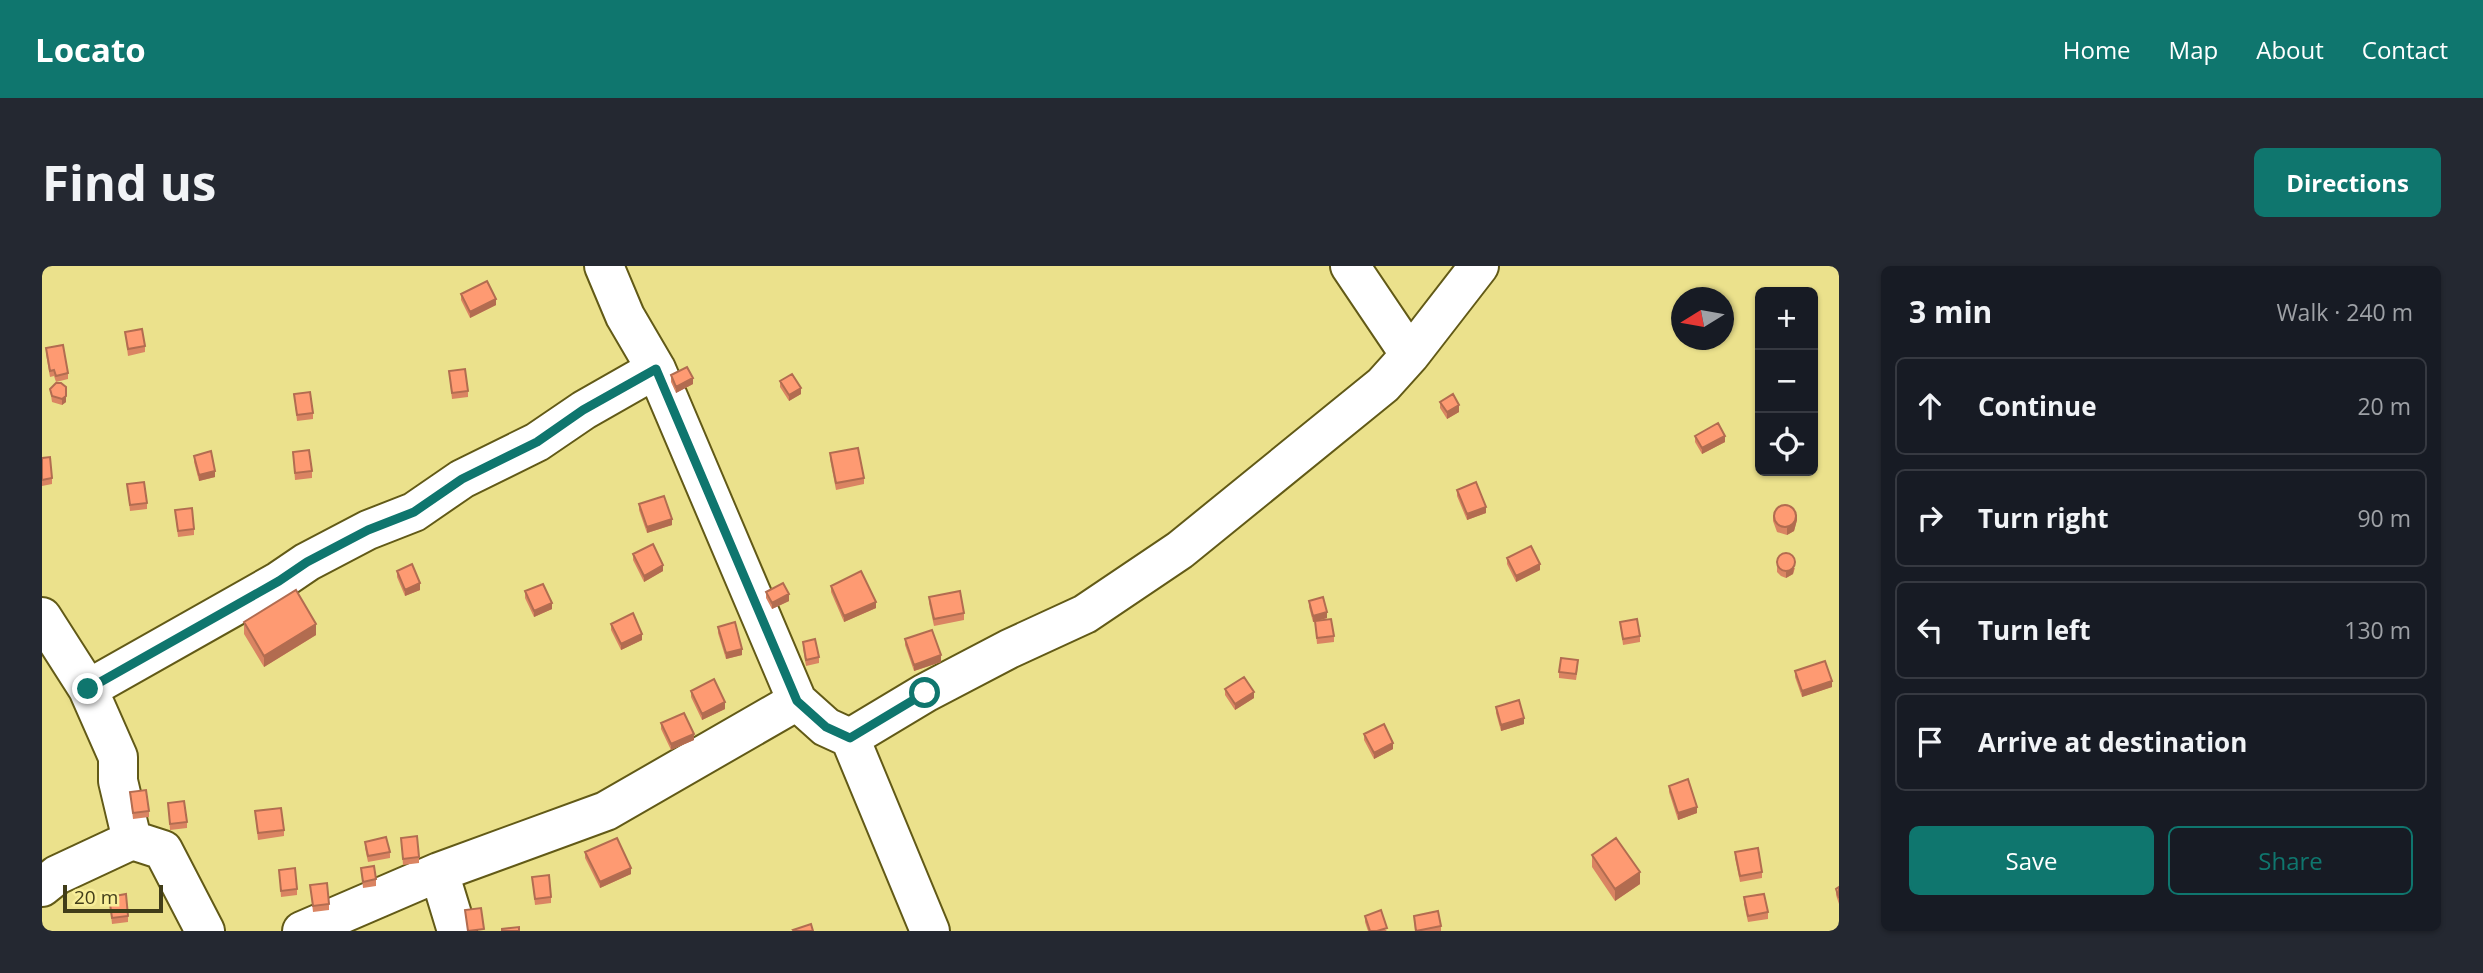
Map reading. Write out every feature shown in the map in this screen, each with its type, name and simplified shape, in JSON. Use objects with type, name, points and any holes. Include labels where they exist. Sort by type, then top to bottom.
[{"type":"street","points":[[605,266],[625,316],[656,369],[797,701],[826,727],[850,738],[930,931]]},
{"type":"street","points":[[1350,266],[1410,355]]},
{"type":"street","points":[[850,738],[925,693],[1009,649],[1085,614],[1180,550],[1383,385],[1410,355],[1479,266]]},
{"type":"street","points":[[88,689],[279,581],[307,562],[368,530],[414,512],[462,479],[537,442],[583,410],[656,369]]},
{"type":"street","points":[[42,617],[88,689],[118,757],[118,781],[132,840]]},
{"type":"street","points":[[302,931],[439,872],[606,811],[797,701]]},
{"type":"street","points":[[42,887],[57,875],[132,840],[163,850],[205,931]]},
{"type":"street","points":[[439,872],[457,931]]},
{"type":"building","points":[[487,281],[496,299],[470,312],[461,294]]},
{"type":"building","points":[[142,329],[145,346],[128,349],[125,332]]},
{"type":"building","points":[[63,345],[68,373],[56,376],[54,370],[50,371],[46,348]]},
{"type":"building","points":[[687,367],[693,378],[676,387],[671,375]]},
{"type":"building","points":[[465,369],[468,391],[452,393],[449,371]]},
{"type":"building","points":[[792,374],[801,388],[789,395],[780,381]]},
{"type":"building","points":[[56,383],[66,387],[66,396],[62,399],[52,396],[50,389]]},
{"type":"building","points":[[310,392],[313,413],[297,415],[294,394]]},
{"type":"building","points":[[1453,394],[1459,405],[1447,412],[1440,402]]},
{"type":"building","points":[[1718,423],[1725,436],[1702,448],[1695,436]]},
{"type":"building","points":[[858,448],[864,478],[836,483],[830,453]]},
{"type":"building","points":[[309,450],[312,471],[295,473],[293,452]]},
{"type":"building","points":[[211,451],[215,471],[199,475],[194,456]]},
{"type":"building","points":[[50,457],[52,478],[42,480],[42,458]]},
{"type":"building","points":[[144,482],[147,503],[130,505],[127,484]]},
{"type":"building","points":[[1476,482],[1486,507],[1467,514],[1457,490]]},
{"type":"building","points":[[664,496],[672,519],[647,527],[639,504]]},
{"type":"building","points":[[1781,505],[1789,505],[1796,512],[1796,520],[1789,527],[1781,527],[1774,520],[1774,512]]},
{"type":"building","points":[[192,508],[194,529],[178,531],[175,510]]},
{"type":"building","points":[[653,544],[663,565],[644,576],[633,554]]},
{"type":"building","points":[[1531,546],[1540,564],[1516,576],[1507,558]]},
{"type":"building","points":[[1786,553],[1792,556],[1795,562],[1792,568],[1786,571],[1780,568],[1777,562],[1780,556]]},
{"type":"building","points":[[412,564],[420,583],[405,590],[397,571]]},
{"type":"building","points":[[861,571],[876,602],[844,616],[831,586]]},
{"type":"building","points":[[783,583],[789,594],[772,603],[766,592]]},
{"type":"building","points":[[543,584],[552,603],[534,611],[525,591]]},
{"type":"building","points":[[296,590],[316,624],[264,656],[244,622]]},
{"type":"building","points":[[960,591],[964,613],[934,619],[929,597]]},
{"type":"building","points":[[1323,597],[1327,612],[1313,616],[1309,601]]},
{"type":"building","points":[[633,613],[642,634],[621,644],[611,624]]},
{"type":"building","points":[[1331,619],[1334,636],[1317,638],[1315,621]]},
{"type":"building","points":[[1637,619],[1640,636],[1623,639],[1620,622]]},
{"type":"building","points":[[735,622],[742,649],[726,653],[718,627]]},
{"type":"building","points":[[932,630],[941,655],[914,665],[905,639]]},
{"type":"building","points":[[815,639],[819,657],[806,660],[803,642]]},
{"type":"building","points":[[1561,658],[1578,660],[1576,674],[1559,672]]},
{"type":"building","points":[[1825,661],[1832,681],[1802,691],[1795,671]]},
{"type":"building","points":[[1244,677],[1254,692],[1235,704],[1225,689]]},
{"type":"building","points":[[714,679],[725,702],[702,714],[691,691]]},
{"type":"building","points":[[1519,700],[1524,718],[1501,725],[1496,707]]},
{"type":"building","points":[[684,713],[694,734],[671,744],[661,723]]},
{"type":"building","points":[[1384,724],[1393,743],[1374,753],[1364,734]]},
{"type":"building","points":[[1688,779],[1697,807],[1678,813],[1669,786]]},
{"type":"building","points":[[146,790],[149,811],[133,813],[130,792]]},
{"type":"building","points":[[184,801],[187,822],[170,824],[168,803]]},
{"type":"building","points":[[281,808],[284,830],[258,833],[255,811]]},
{"type":"building","points":[[417,836],[419,857],[403,859],[401,838]]},
{"type":"building","points":[[386,837],[390,852],[368,856],[365,842]]},
{"type":"building","points":[[617,838],[631,868],[600,882],[585,852]]},
{"type":"building","points":[[1616,838],[1640,872],[1615,889],[1592,855]]},
{"type":"building","points":[[1758,848],[1762,872],[1740,876],[1735,852]]},
{"type":"building","points":[[374,866],[376,879],[363,882],[361,868]]},
{"type":"building","points":[[295,868],[297,889],[281,891],[279,870]]},
{"type":"building","points":[[549,875],[551,897],[535,899],[532,877]]},
{"type":"building","points":[[327,883],[329,904],[313,906],[310,885]]},
{"type":"building","points":[[126,894],[128,916],[112,918],[109,897]]},
{"type":"building","points":[[1764,894],[1768,912],[1748,916],[1744,897]]},
{"type":"building","points":[[481,908],[484,929],[468,931],[465,910]]},
{"type":"building","points":[[1381,910],[1387,928],[1370,931],[1365,916]]},
{"type":"building","points":[[1438,911],[1441,926],[1416,931],[1414,916]]},
{"type":"building","points":[[811,924],[813,931],[793,930]]},
{"type":"building","points":[[519,927],[519,931],[502,931],[502,929]]},
{"type":"route","points":[[88,689],[279,581],[307,562],[368,530],[414,512],[462,479],[537,442],[583,410],[656,369],[797,701],[826,727],[850,738],[925,693]]}]
